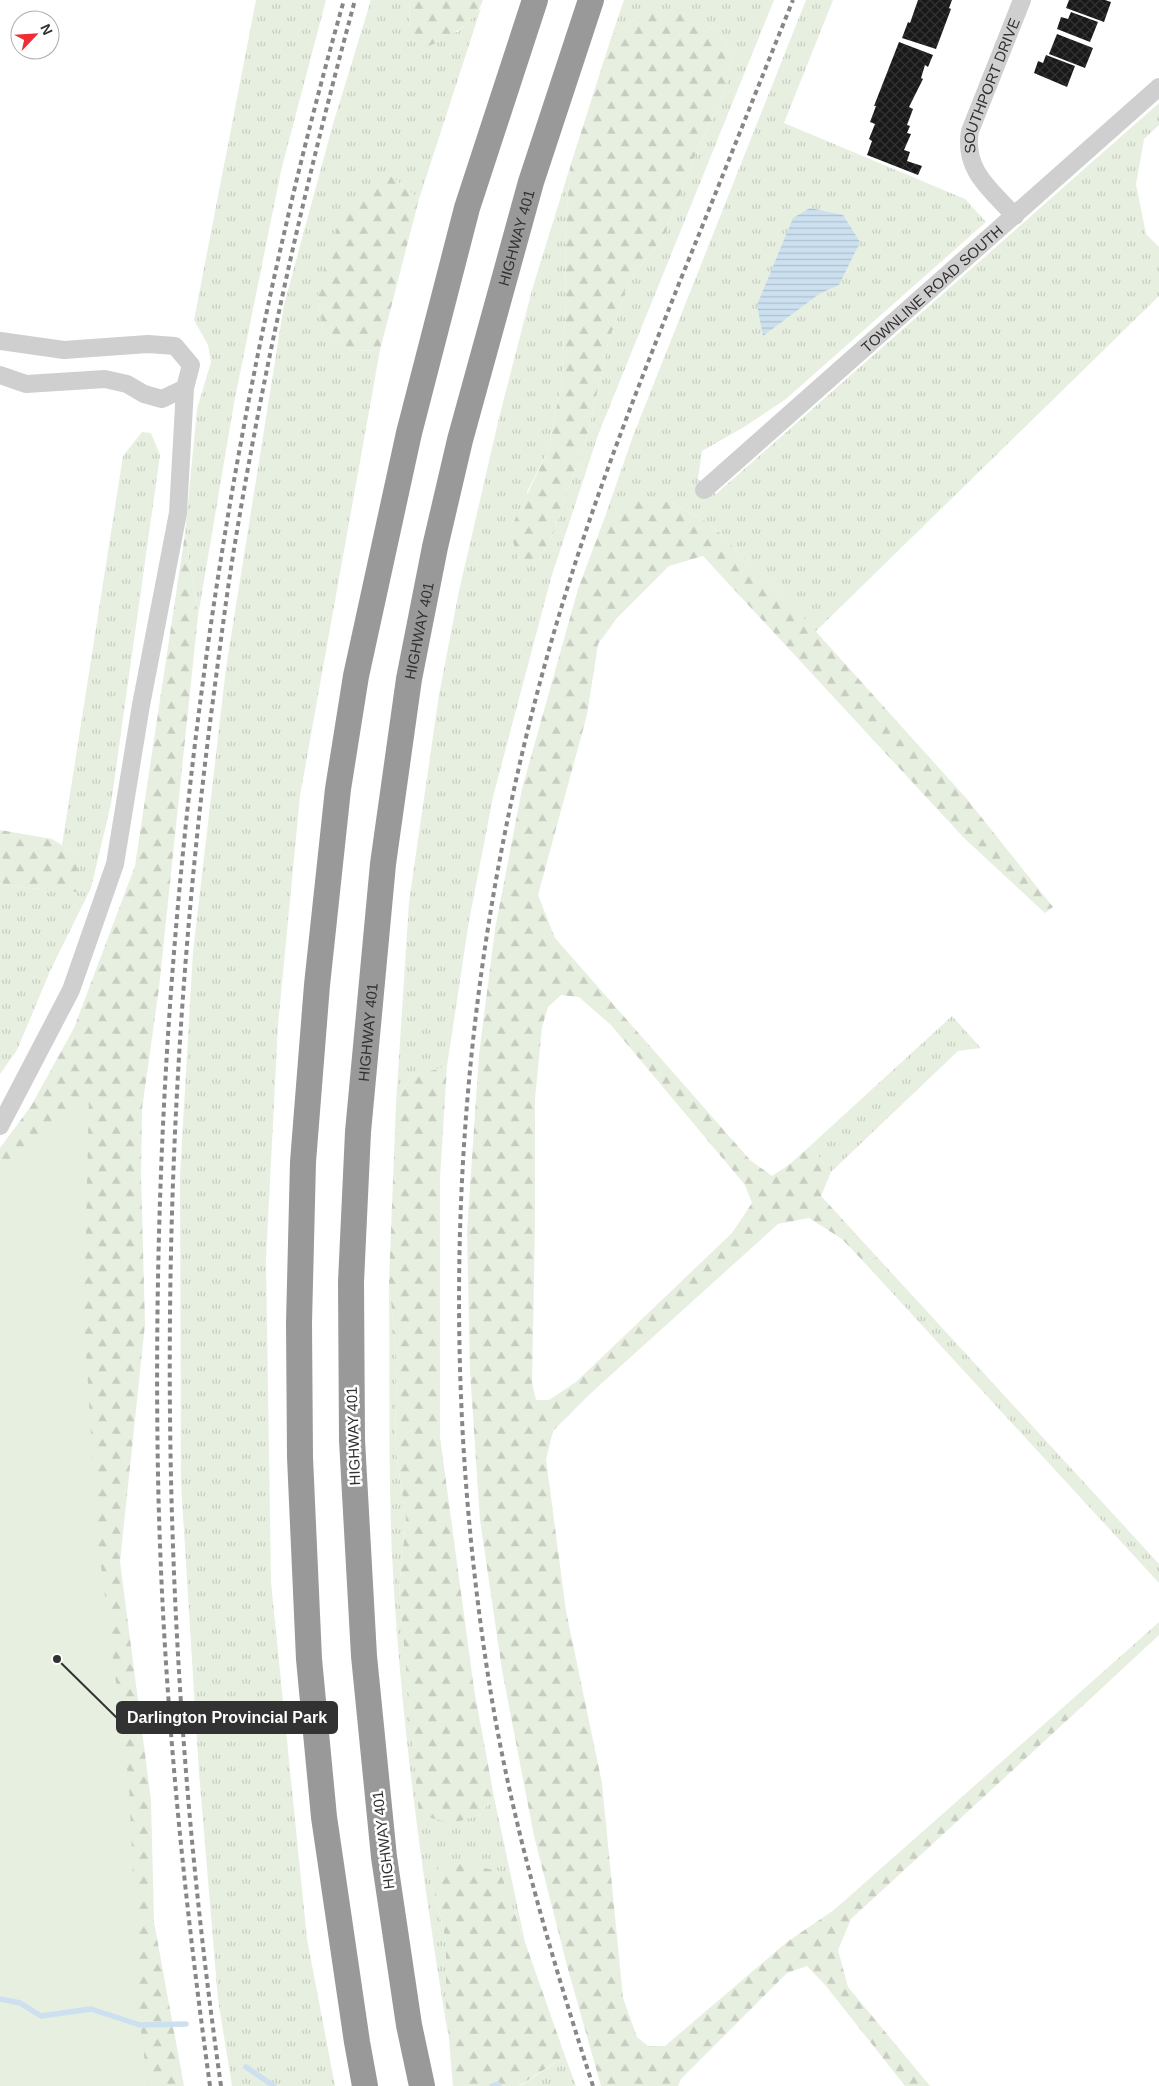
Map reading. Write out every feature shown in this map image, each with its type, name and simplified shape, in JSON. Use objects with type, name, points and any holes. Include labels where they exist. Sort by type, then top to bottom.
[{"type":"highway","points":[[365,2086],[324,1817],[309,1659],[301,1486],[299,1323],[303,1162],[317,975],[338,789],[356,676],[409,433],[467,208],[535,0]]},
{"type":"highway","name":"HIGHWAY 401","points":[[422,2086],[409,2025],[384,1857],[364,1656],[352,1440],[351,1282],[358,1132],[383,864],[409,679],[434,547],[460,440],[531,182],[591,0]]},
{"type":"street","name":"SOUTHPORT DRIVE","points":[[1015,216],[979,177],[969,159],[967,143],[970,131],[1022,0]]},
{"type":"street","name":"TOWNLINE ROAD SOUTH","points":[[704,490],[1159,87]]},
{"type":"street","points":[[0,341],[64,350],[148,344],[174,346],[191,364],[185,388],[178,513],[141,705],[115,864],[71,990],[0,1126]]},
{"type":"street","points":[[0,375],[26,384],[105,379],[127,384],[144,394],[162,399],[185,388]]},
{"type":"green space","points":[[256,0],[326,0],[281,171],[234,403],[198,616],[185,534],[197,409],[211,362],[208,345],[194,320]]},
{"type":"green space","points":[[371,0],[410,0],[409,34],[458,32],[481,8],[419,199],[391,176],[318,295],[323,328],[351,351],[380,350],[300,796],[278,1025],[266,1259],[271,1582],[307,1939],[335,2086],[232,2086],[218,1999],[199,1772],[181,1483],[180,1175],[193,952],[226,668],[284,305],[333,124]]},
{"type":"green space","points":[[410,0],[483,0],[474,16],[460,29],[427,47],[409,34]]},
{"type":"green space","points":[[624,0],[774,0],[598,435],[551,578],[493,797],[469,921],[447,1066],[410,1077],[396,1104],[409,902],[439,695],[459,591],[499,418],[532,290],[570,167],[565,241],[566,304],[561,386],[548,451],[527,492],[534,567],[551,539],[587,437],[608,344],[628,282],[664,236],[694,158],[723,95],[733,58],[726,40],[705,24],[642,14],[612,35]]},
{"type":"green space","points":[[806,0],[833,0],[784,123],[965,199],[986,222],[786,399],[744,427],[702,451],[698,479],[716,494],[1159,103],[1159,125],[1144,139],[1136,184],[1146,234],[1159,247],[1159,296],[815,632],[783,595],[709,523],[670,502],[606,514],[633,436]]},
{"type":"green space","points":[[674,10],[705,24],[726,40],[733,58],[723,95],[694,158],[664,236],[628,282],[608,344],[587,437],[551,539],[534,567],[518,560],[510,530],[548,451],[561,386],[566,304],[565,241],[570,167],[612,35],[642,14]]},
{"type":"green space","points":[[391,176],[419,199],[380,350],[351,351],[323,328],[318,295],[338,226],[364,190]]},
{"type":"green space","points":[[142,432],[151,433],[160,455],[111,804],[91,888],[51,969],[17,1050],[0,1074],[0,883],[27,888],[76,891],[78,855],[62,845],[123,456]]},
{"type":"green space","points":[[633,501],[670,502],[709,523],[783,595],[966,798],[1053,907],[1045,913],[964,838],[703,556],[669,566],[617,618],[598,644],[587,715],[538,895],[555,938],[750,1160],[772,1176],[790,1164],[810,1146],[831,1172],[821,1196],[877,1257],[862,1260],[842,1239],[809,1218],[778,1224],[591,1393],[553,1431],[546,1459],[566,1611],[602,1783],[623,1998],[637,2037],[648,2046],[665,2046],[787,1942],[834,1910],[1068,1703],[1075,1713],[851,1919],[838,1950],[848,1987],[930,2086],[905,2086],[826,1986],[807,1966],[787,1973],[681,2079],[678,2086],[601,2086],[566,1962],[534,1836],[502,1670],[480,1520],[470,1371],[467,1231],[479,1055],[495,929],[522,789],[578,589],[606,514]],"holes":[[[561,995],[579,997],[611,1025],[745,1185],[752,1203],[732,1233],[576,1382],[549,1400],[536,1400],[532,1383],[535,1099],[542,1027],[548,1007]]]},
{"type":"green space","points":[[185,534],[198,616],[159,988],[142,1109],[141,1175],[145,1324],[120,1562],[151,1800],[154,1922],[184,2086],[0,2086],[0,1148],[31,1106],[74,1028],[135,866]]},
{"type":"green space","points":[[0,830],[52,839],[78,855],[77,892],[27,888],[0,883]]},
{"type":"green space","points":[[952,1016],[981,1048],[958,1051],[831,1172],[810,1146]]},
{"type":"green space","points":[[447,1066],[440,1177],[440,1437],[474,1689],[494,1797],[478,1816],[452,1823],[419,1815],[399,1588],[406,1519],[395,1445],[397,1361],[389,1281],[396,1104],[410,1077]]},
{"type":"green space","points":[[89,1095],[84,1318],[97,1534],[129,1784],[139,2015],[148,2086],[0,2086],[0,1175]]},
{"type":"green space","points":[[877,1257],[1159,1564],[1159,1583],[862,1260]]},
{"type":"green space","points":[[389,1281],[397,1361],[395,1445],[406,1519],[399,1588],[409,1685],[478,1816],[494,1797],[525,1942],[515,1912],[433,1886],[446,1941],[448,2035],[429,1916],[400,1676],[392,1555],[390,1487]]},
{"type":"green space","points":[[1159,1622],[1159,1635],[1075,1713],[1068,1703]]},
{"type":"green space","points":[[463,1864],[500,1871],[565,2056],[519,2086],[453,2086],[446,2005],[446,1941],[433,1886],[439,1866]]},
{"type":"green space","points":[[565,2056],[576,2086],[519,2086],[522,2085]]},
{"type":"water","points":[[810,208],[843,215],[860,242],[839,285],[819,294],[763,336],[757,305],[793,218]]},
{"type":"building","points":[[918,0],[952,0],[949,8],[951,9],[936,49],[902,38],[908,22],[910,23]]},
{"type":"building","points":[[1069,0],[1105,0],[1111,2],[1104,22],[1066,8]]},
{"type":"building","points":[[1071,12],[1098,22],[1090,42],[1057,29],[1061,17],[1068,19]]},
{"type":"building","points":[[1057,34],[1093,48],[1085,68],[1049,54]]},
{"type":"building","points":[[899,42],[933,55],[928,67],[925,65],[921,78],[923,79],[909,107],[913,109],[907,125],[910,126],[907,133],[911,134],[904,150],[910,152],[907,161],[922,166],[918,175],[867,155],[872,141],[869,139],[875,124],[870,122],[876,106],[874,106]]},
{"type":"building","points":[[1046,55],[1075,66],[1067,87],[1034,73],[1038,61],[1043,63]]},
{"type":"waterway","points":[[0,1999],[20,2003],[41,2016],[91,2009],[140,2025],[186,2024]]},
{"type":"waterway","points":[[246,2067],[274,2086]]},
{"type":"waterway","points":[[492,2086],[498,2084],[499,2086]]},
{"type":"railway","points":[[210,2086],[182,1857],[169,1704],[160,1551],[158,1289],[164,1102],[177,916],[197,730],[223,546],[256,362],[297,180],[344,0]]},
{"type":"railway","points":[[221,2086],[200,1915],[184,1744],[174,1572],[170,1401],[172,1229],[179,1058],[192,886],[211,715],[236,537],[274,334],[320,133],[355,0]]},
{"type":"railway","points":[[593,2086],[562,1988],[521,1839],[509,1789],[490,1688],[472,1549],[462,1410],[459,1271],[465,1132],[479,994],[500,857],[530,721],[568,586],[593,509],[635,395],[793,0]]},
{"type":"place","name":"Darlington Provincial Park","points":[[57,1659]]}]
